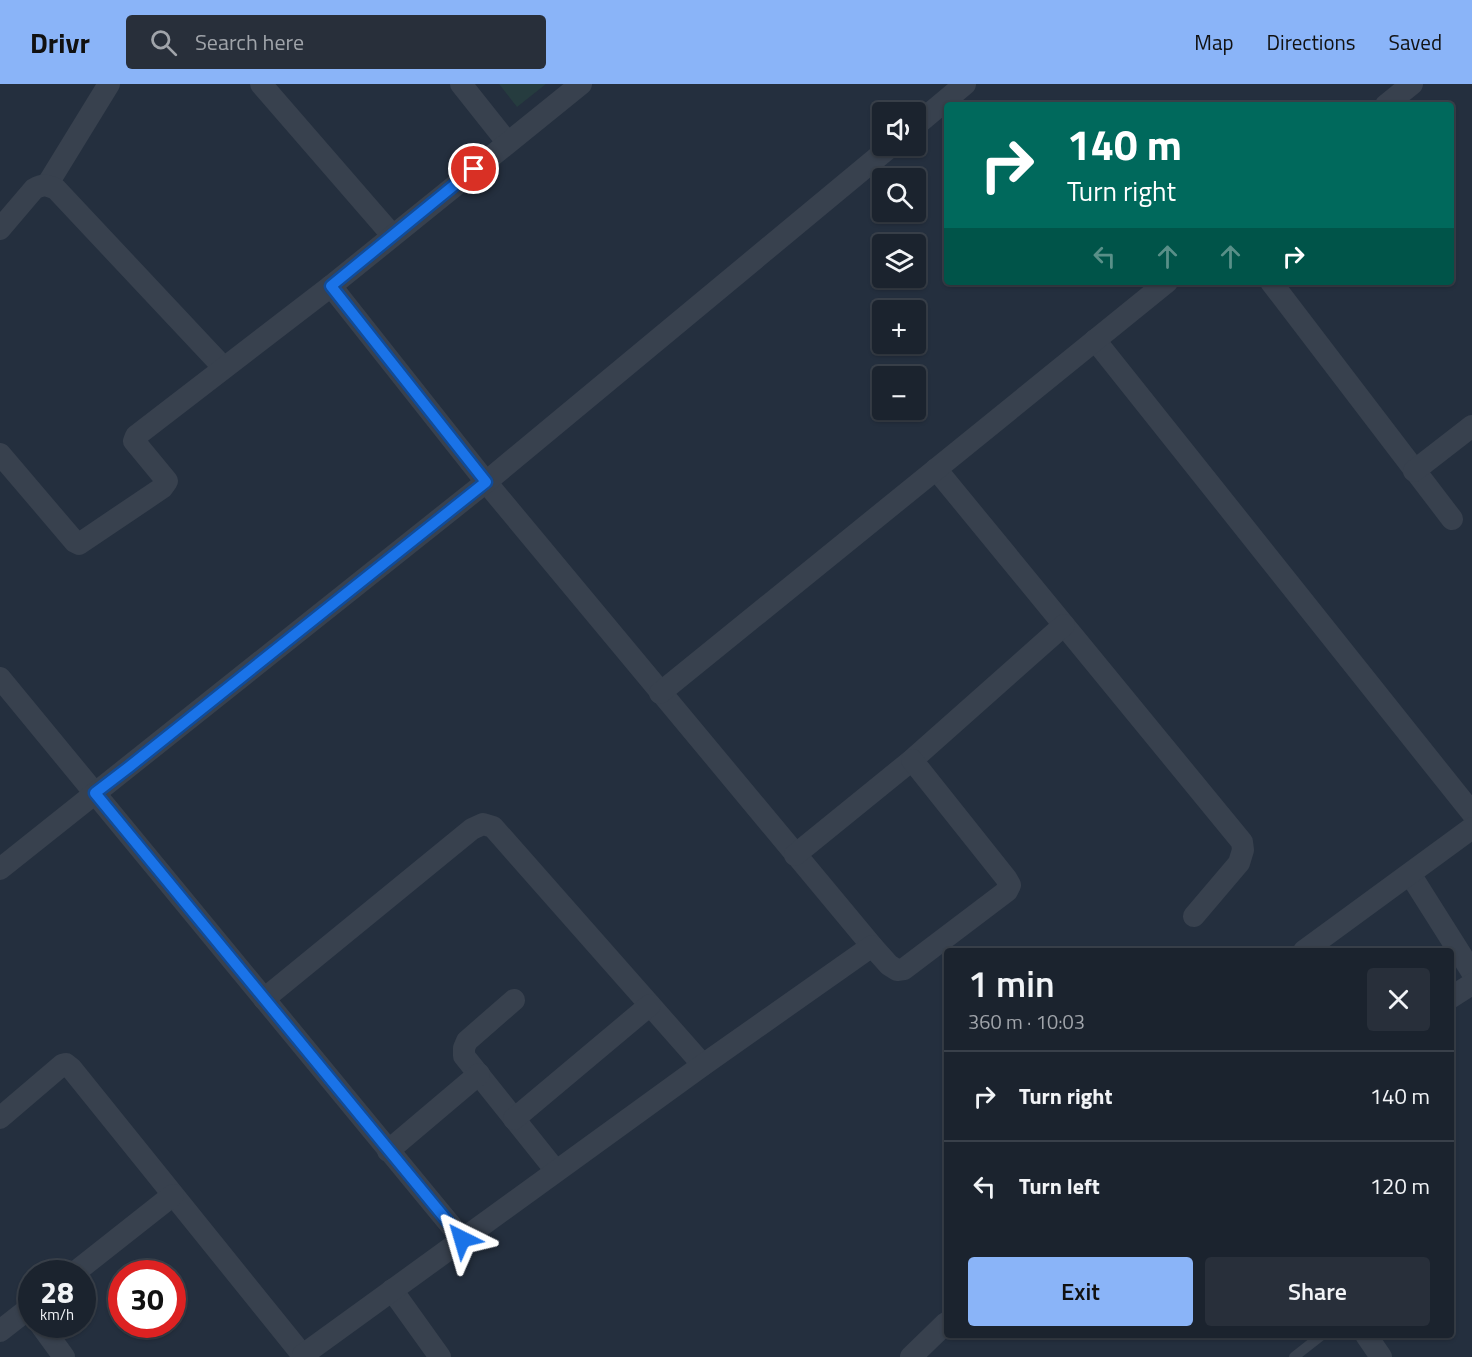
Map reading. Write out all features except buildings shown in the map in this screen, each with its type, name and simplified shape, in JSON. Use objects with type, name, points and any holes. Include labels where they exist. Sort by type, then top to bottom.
[{"type":"street","points":[[47,185],[109,84]]},
{"type":"street","points":[[261,84],[392,236]]},
{"type":"street","points":[[461,84],[507,142]]},
{"type":"street","points":[[0,454],[79,544],[166,484],[167,481],[134,441],[136,436],[331,286],[580,84]]},
{"type":"street","points":[[926,117],[965,84]]},
{"type":"street","points":[[1390,102],[1412,84]]},
{"type":"street","points":[[0,869],[486,482],[879,156]]},
{"type":"street","points":[[0,229],[34,189],[41,185],[56,189],[224,368]]},
{"type":"street","points":[[660,693],[1163,285]]},
{"type":"street","points":[[1273,285],[1452,519]]},
{"type":"street","points":[[331,286],[486,482],[660,693],[872,946],[889,965],[897,970],[904,969],[1007,891],[1010,885],[912,760]]},
{"type":"street","points":[[1095,340],[1472,813]]},
{"type":"street","points":[[1414,471],[1472,426]]},
{"type":"street","points":[[936,469],[1242,842],[1243,850],[1239,862],[1194,916]]},
{"type":"street","points":[[795,855],[912,760],[1064,625]]},
{"type":"street","points":[[0,678],[462,1239]]},
{"type":"street","points":[[264,999],[472,829],[483,824],[493,827],[703,1065]]},
{"type":"street","points":[[1308,948],[1472,828]]},
{"type":"street","points":[[1410,874],[1472,972]]},
{"type":"street","points":[[0,1118],[62,1065],[71,1068],[303,1356],[703,1065],[872,946]]},
{"type":"street","points":[[1454,995],[1472,984]]},
{"type":"street","points":[[514,1000],[467,1041],[464,1056],[556,1171]]},
{"type":"street","points":[[514,1119],[650,1005]]},
{"type":"street","points":[[388,1151],[479,1074]]},
{"type":"street","points":[[91,1260],[173,1195]]},
{"type":"street","points":[[392,1290],[440,1357]]},
{"type":"street","points":[[0,1331],[18,1321]]},
{"type":"street","points":[[911,1357],[944,1325]]},
{"type":"street","points":[[51,1338],[64,1357]]},
{"type":"street","points":[[1368,1338],[1381,1357]]},
{"type":"lane","points":[[1294,1357],[1318,1338]]},
{"type":"green space","points":[[499,84],[546,84],[517,107]]},
{"type":"route","points":[[462,1239],[95,793],[486,482],[331,286],[474,169]]}]
